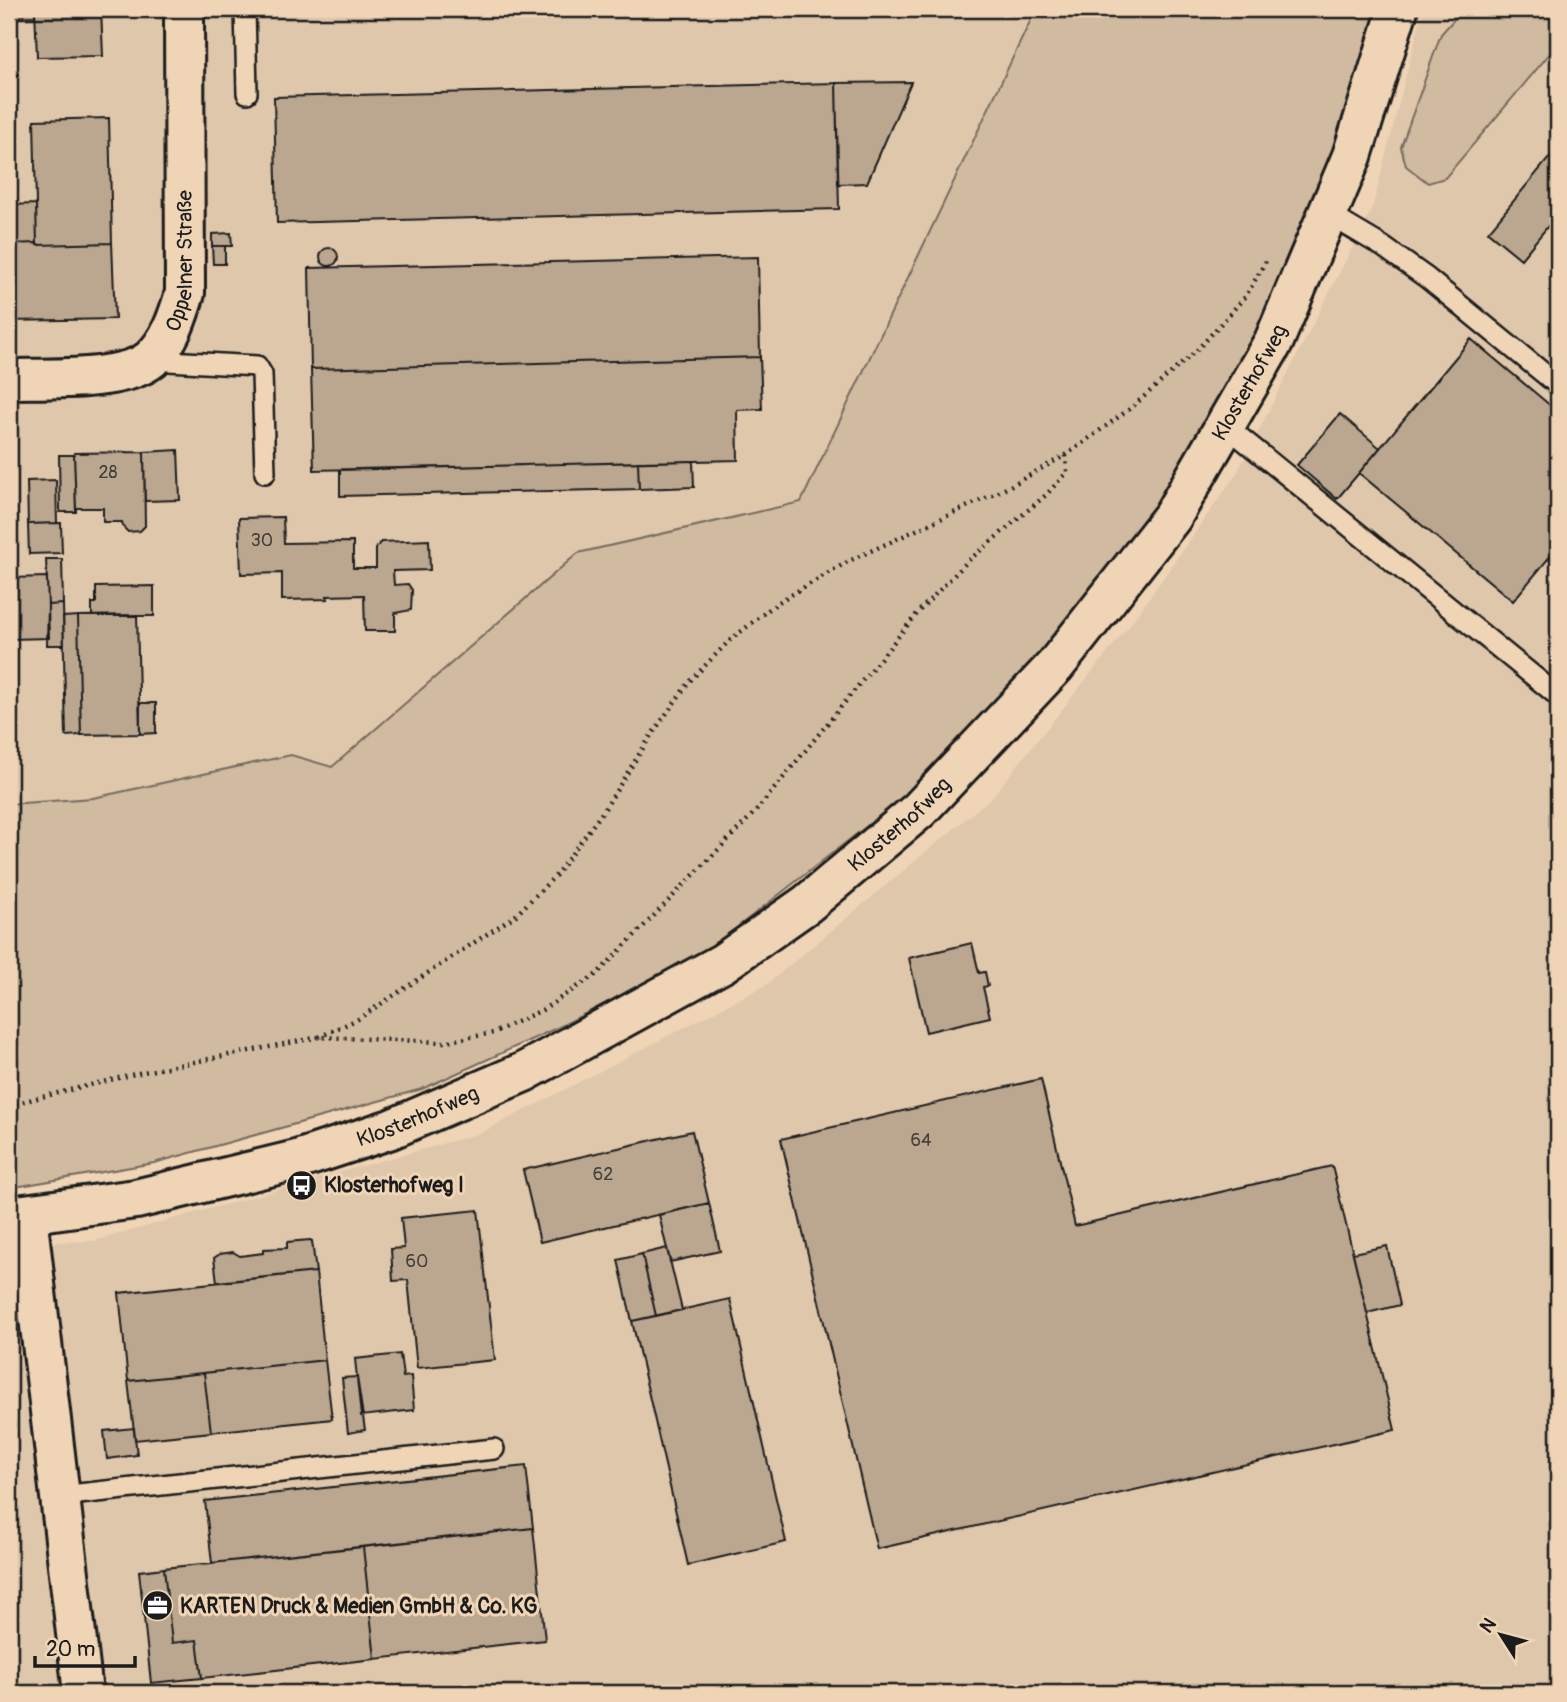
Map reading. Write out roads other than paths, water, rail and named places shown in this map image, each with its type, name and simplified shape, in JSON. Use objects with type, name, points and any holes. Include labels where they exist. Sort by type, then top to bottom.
[{"type":"street","name":"Oppelner Straße","points":[[9,379],[112,376],[150,360],[167,340],[178,318],[185,293],[184,9]]},
{"type":"street","name":"Klosterhofweg","points":[[83,1693],[60,1496],[18,1215],[149,1196],[297,1160],[391,1129],[524,1072],[723,963],[807,904],[919,810],[1055,666],[1172,517],[1274,341],[1352,156],[1398,9]]},
{"type":"lane","points":[[245,9],[247,93]]},
{"type":"lane","points":[[1328,214],[1382,246],[1427,278],[1558,385]]},
{"type":"lane","points":[[150,360],[257,366],[262,374],[265,473]]},
{"type":"lane","points":[[1225,425],[1558,696]]},
{"type":"lane","points":[[60,1496],[494,1449]]},
{"type":"place","name":"Klosterhofweg I","points":[[301,1185]]},
{"type":"place","name":"KARTEN Druck & Medien GmbH & Co. KG","points":[[157,1606]]}]
